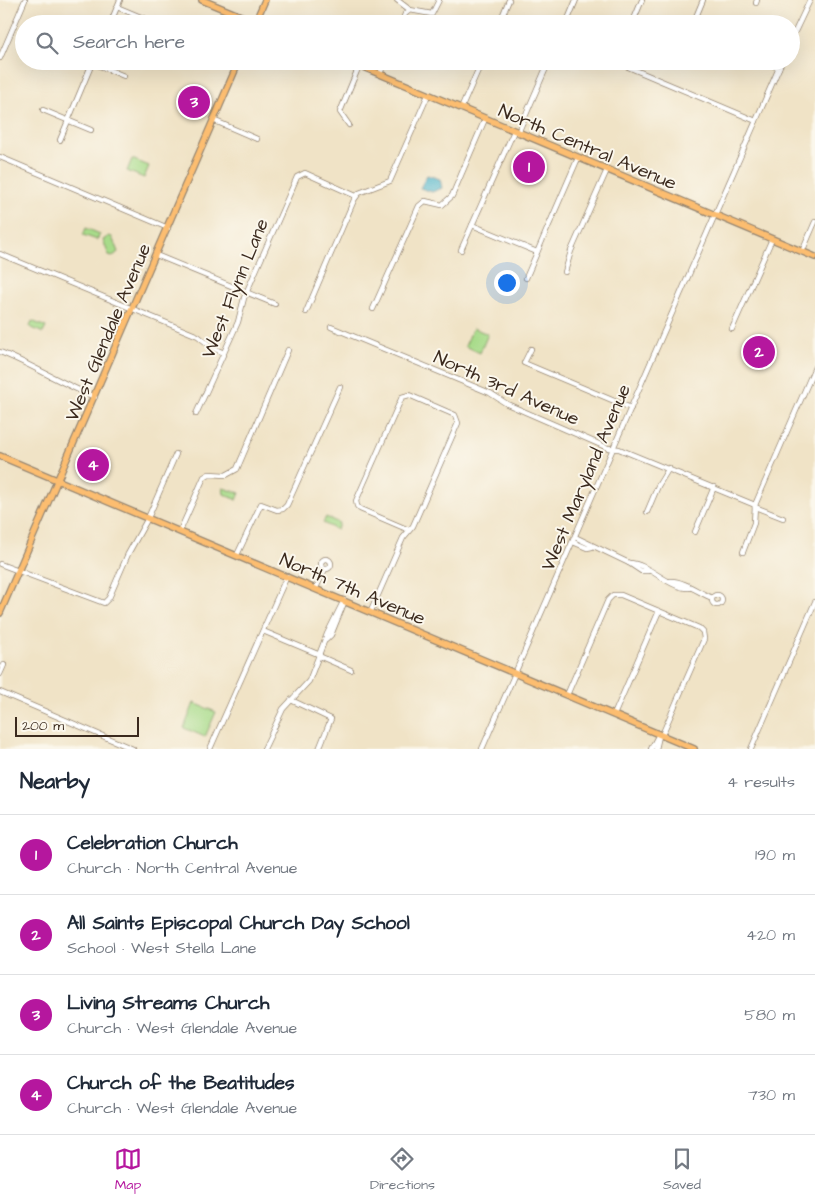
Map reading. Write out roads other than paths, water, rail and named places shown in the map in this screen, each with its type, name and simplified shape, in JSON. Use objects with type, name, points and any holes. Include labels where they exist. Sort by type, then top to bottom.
[{"type":"main road","points":[[202,0],[238,15]]},
{"type":"main road","points":[[260,15],[265,0]]},
{"type":"main road","name":"West Glendale Avenue","points":[[0,614],[168,228],[234,70]]},
{"type":"main road","name":"North Central Avenue","points":[[370,70],[815,257]]},
{"type":"main road","name":"North 7th Avenue","points":[[0,456],[371,611],[694,749]]},
{"type":"street","points":[[19,15],[25,0]]},
{"type":"street","points":[[114,15],[120,0]]},
{"type":"street","points":[[397,0],[410,10],[431,14],[439,0]]},
{"type":"street","points":[[503,15],[509,0]]},
{"type":"street","points":[[570,15],[576,0]]},
{"type":"street","points":[[636,15],[642,0]]},
{"type":"street","points":[[697,15],[703,0]]},
{"type":"street","points":[[800,20],[809,1]]},
{"type":"street","points":[[117,7],[136,15]]},
{"type":"street","points":[[405,15],[410,10]]},
{"type":"street","points":[[0,58],[15,23]]},
{"type":"street","points":[[60,140],[90,70]]},
{"type":"street","points":[[111,70],[124,76]]},
{"type":"street","points":[[349,125],[341,117],[340,112],[357,70]]},
{"type":"street","points":[[380,74],[382,70]]},
{"type":"street","points":[[461,109],[478,70]]},
{"type":"street","points":[[461,250],[546,70]]},
{"type":"street","points":[[636,70],[756,121]]},
{"type":"street","name":"West Maryland Avenue","points":[[482,749],[778,70]]},
{"type":"street","points":[[306,312],[356,196],[390,181],[428,95]]},
{"type":"street","points":[[43,110],[91,130]]},
{"type":"street","points":[[373,310],[419,206],[425,201],[442,204],[448,200],[485,119]]},
{"type":"street","points":[[213,120],[257,140]]},
{"type":"street","points":[[0,157],[168,228]]},
{"type":"street","points":[[526,278],[578,158]]},
{"type":"street","points":[[565,272],[571,251],[607,170]]},
{"type":"street","name":"West Flynn Lane","points":[[196,414],[224,353],[247,292],[297,177],[305,174],[356,196]]},
{"type":"street","points":[[802,252],[815,222]]},
{"type":"street","points":[[472,225],[537,252]]},
{"type":"street","points":[[732,329],[772,239]]},
{"type":"street","points":[[0,254],[198,336],[213,348],[224,353]]},
{"type":"street","points":[[156,255],[276,304]]},
{"type":"street","name":"North 3rd Avenue","points":[[331,327],[495,396],[507,404],[608,448],[614,448],[669,468],[783,518]]},
{"type":"street","points":[[530,349],[524,363],[631,408]]},
{"type":"street","points":[[180,531],[204,477],[209,474],[228,475],[237,468],[288,350]]},
{"type":"street","points":[[0,352],[34,366],[71,387],[95,397]]},
{"type":"street","points":[[743,552],[754,523],[755,506],[815,367]]},
{"type":"street","points":[[237,555],[261,504],[277,510],[283,510],[287,505],[340,386]]},
{"type":"street","points":[[371,611],[409,530],[413,526],[458,419],[455,415],[409,395],[404,395],[360,493],[357,506],[409,530]]},
{"type":"street","points":[[0,564],[104,603],[109,598],[128,554],[148,518],[176,454]]},
{"type":"street","points":[[647,512],[656,489],[669,468]]},
{"type":"street","points":[[695,532],[714,487]]},
{"type":"street","points":[[574,540],[590,543],[592,547],[629,563],[643,566],[648,571],[670,581],[684,584],[712,598]]},
{"type":"street","points":[[316,588],[324,569]]},
{"type":"street","points":[[210,749],[287,576]]},
{"type":"street","points":[[567,694],[608,600],[615,594],[659,611],[703,632],[704,639],[660,734],[651,749]]},
{"type":"street","points":[[264,749],[279,717],[291,700],[307,683],[326,640],[331,635],[344,600]]},
{"type":"street","points":[[751,749],[815,602]]},
{"type":"street","points":[[614,715],[659,611]]},
{"type":"street","points":[[263,631],[351,670]]},
{"type":"street","points":[[0,674],[4,666]]},
{"type":"street","points":[[0,692],[134,749]]},
{"type":"street","points":[[291,700],[331,719],[319,749]]},
{"type":"street","points":[[656,749],[660,734]]},
{"type":"water","points":[[427,175],[440,179],[442,188],[432,192],[420,188]]},
{"type":"place","name":"Living Streams Church","points":[[194,102]]},
{"type":"place","name":"Celebration Church","points":[[529,167]]},
{"type":"place","name":"All Saints Episcopal Church Day School","points":[[759,352]]},
{"type":"place","name":"Church of the Beatitudes","points":[[93,465]]}]
